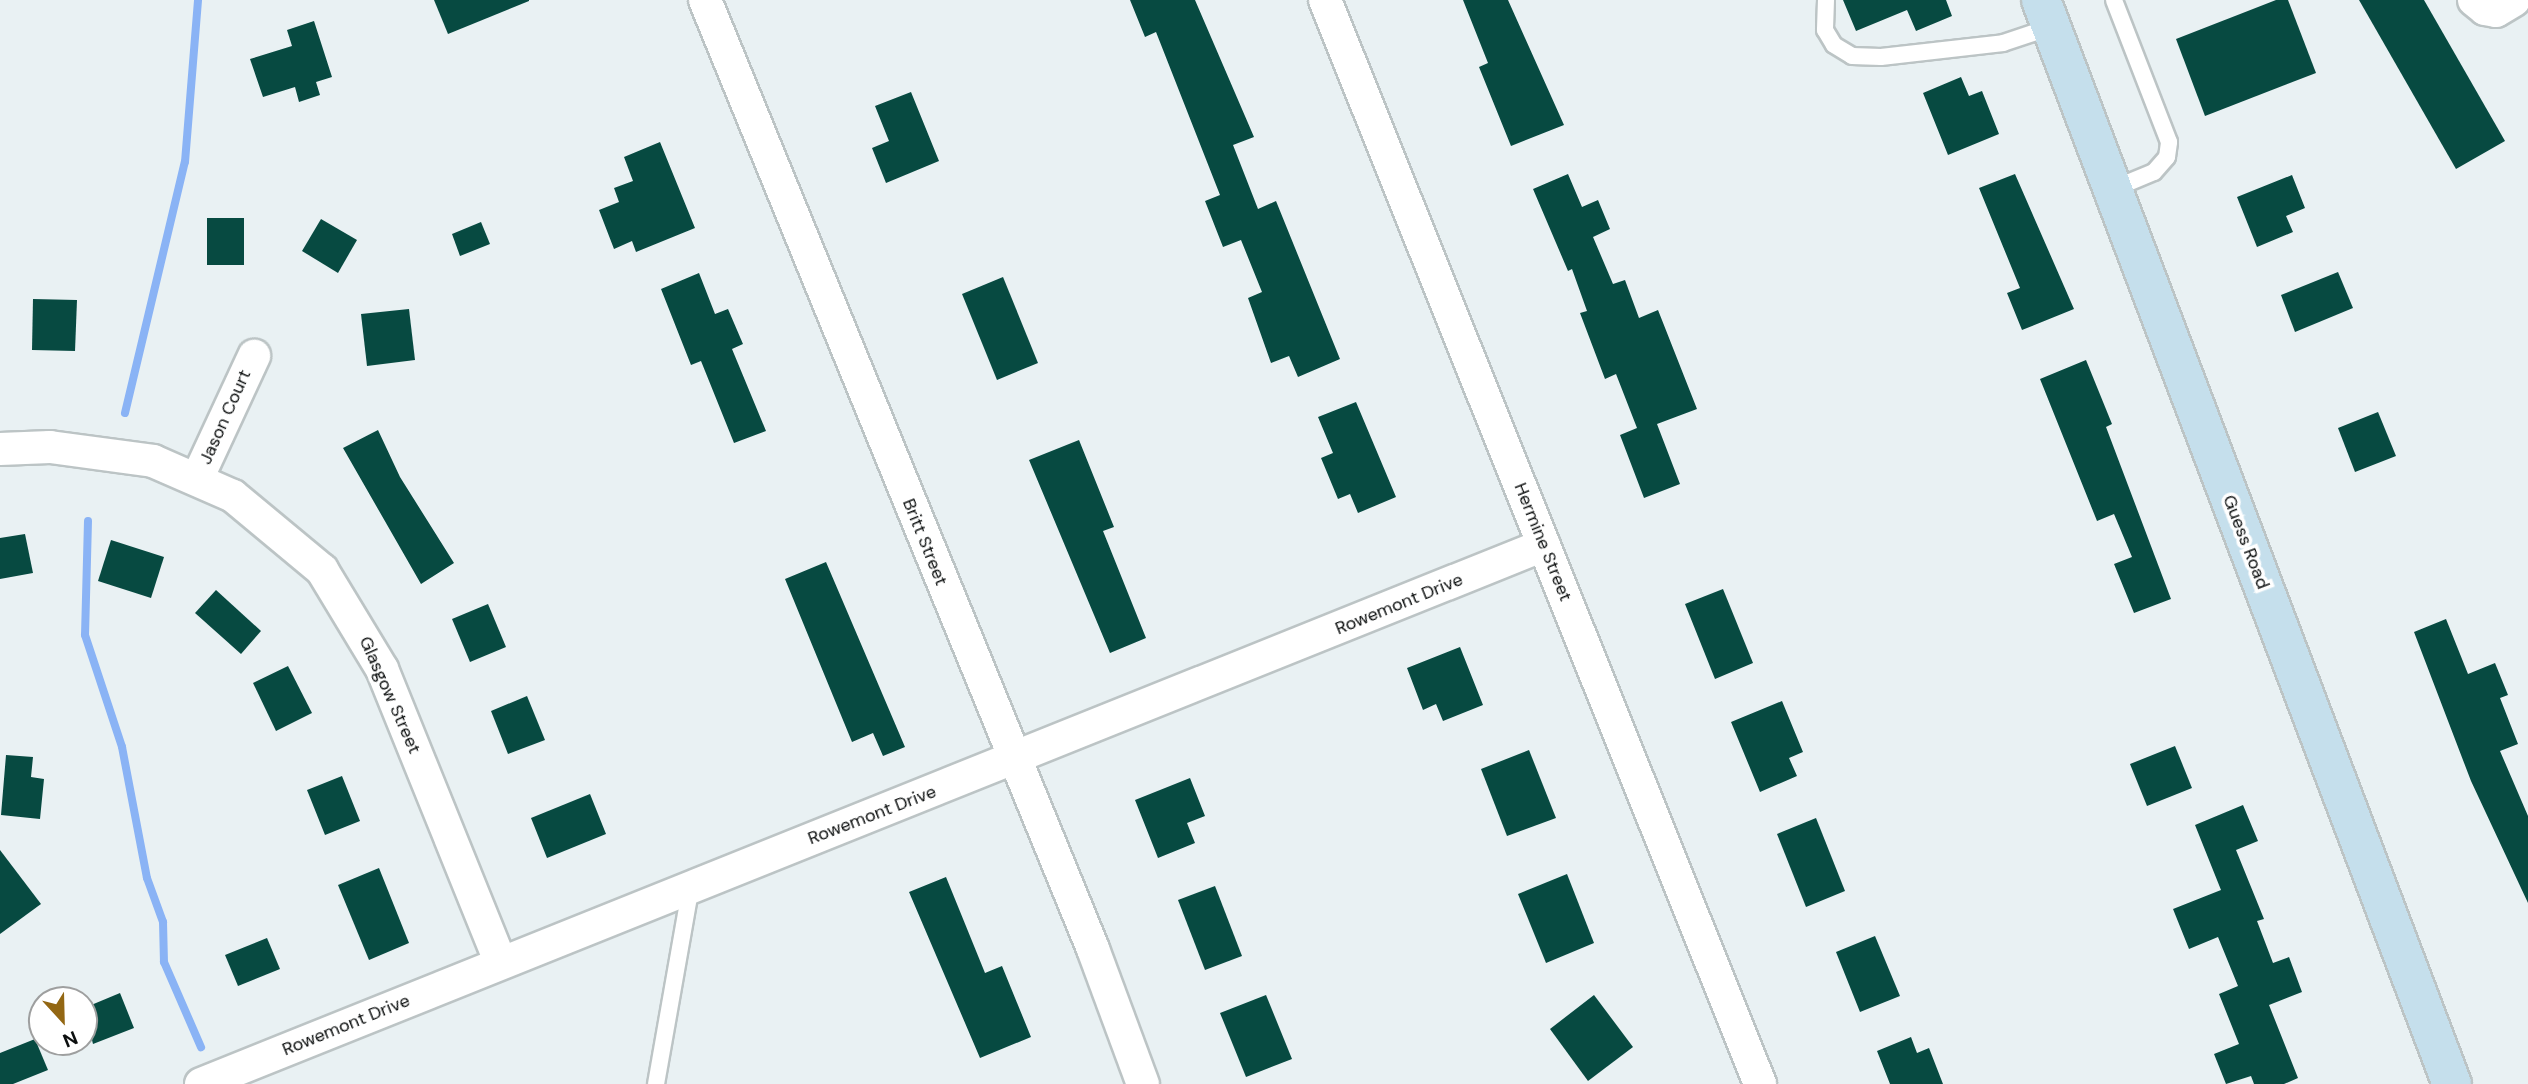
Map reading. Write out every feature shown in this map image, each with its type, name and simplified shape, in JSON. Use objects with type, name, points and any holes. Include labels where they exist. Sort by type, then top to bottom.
[{"type":"main road","name":"Guess Road","points":[[2046,14],[2452,1084]]},
{"type":"street","name":"Britt Street","points":[[705,0],[1016,759],[1143,1084]]},
{"type":"street","name":"Hermine Street","points":[[1325,0],[1760,1084]]},
{"type":"street","points":[[2474,0],[2485,9],[2497,11],[2514,0]]},
{"type":"street","name":"Jason Court","points":[[197,479],[254,356]]},
{"type":"street","name":"Glasgow Street","points":[[0,449],[50,447],[120,454],[197,479],[251,508],[322,570],[352,613],[382,669],[501,963]]},
{"type":"street","name":"Rowemont Drive","points":[[201,1084],[691,885],[1016,759],[1544,545]]},
{"type":"lane","points":[[1826,0],[1825,30],[1834,45],[1852,56],[1881,57],[2003,43],[2046,14]]},
{"type":"lane","points":[[2113,189],[2154,173],[2167,157],[2169,142],[2114,0]]},
{"type":"lane","points":[[656,1084],[691,885]]},
{"type":"building","points":[[434,0],[529,0],[529,1],[448,34]]},
{"type":"building","points":[[1130,0],[1195,0],[1254,137],[1233,145],[1258,209],[1276,201],[1340,359],[1298,377],[1289,356],[1271,363],[1248,298],[1262,292],[1241,240],[1223,247],[1205,201],[1220,195],[1156,32],[1145,37]]},
{"type":"building","points":[[1463,0],[1508,0],[1564,125],[1511,146],[1479,67],[1488,63]]},
{"type":"building","points":[[1843,0],[1946,0],[1952,16],[1916,31],[1907,10],[1856,31]]},
{"type":"building","points":[[2276,0],[2288,0],[2316,73],[2205,116],[2176,39]]},
{"type":"building","points":[[2359,0],[2424,0],[2505,141],[2456,169]]},
{"type":"building","points":[[314,21],[332,77],[316,82],[320,95],[299,102],[295,87],[263,97],[250,59],[292,46],[287,30]]},
{"type":"building","points":[[1961,77],[1969,96],[1982,91],[1999,134],[1948,155],[1923,93]]},
{"type":"building","points":[[911,92],[939,161],[886,183],[872,148],[889,141],[875,106]]},
{"type":"building","points":[[660,142],[695,228],[636,252],[632,241],[614,249],[599,210],[619,202],[614,188],[633,181],[624,157]]},
{"type":"building","points":[[1568,174],[1582,207],[1598,200],[1610,229],[1593,237],[1613,284],[1625,280],[1639,318],[1658,310],[1697,409],[1657,424],[1680,484],[1644,498],[1620,435],[1637,428],[1616,374],[1605,379],[1580,313],[1587,311],[1572,269],[1568,271],[1533,189]]},
{"type":"building","points":[[2015,174],[2074,309],[2022,330],[2007,293],[2020,288],[1979,188]]},
{"type":"building","points":[[2292,175],[2305,208],[2286,216],[2293,232],[2257,247],[2237,197]]},
{"type":"building","points":[[207,218],[244,218],[244,265],[207,265]]},
{"type":"building","points":[[321,219],[357,240],[338,273],[302,251]]},
{"type":"building","points":[[481,222],[490,244],[460,256],[452,234]]},
{"type":"building","points":[[2338,272],[2353,308],[2295,332],[2281,295]]},
{"type":"building","points":[[699,273],[715,314],[728,309],[743,344],[732,349],[766,431],[734,443],[701,361],[691,365],[661,289]]},
{"type":"building","points":[[1003,277],[1038,363],[997,380],[962,294]]},
{"type":"building","points":[[33,299],[77,300],[75,351],[32,350]]},
{"type":"building","points":[[409,309],[415,360],[367,366],[361,314]]},
{"type":"building","points":[[2086,360],[2112,424],[2106,427],[2171,599],[2134,613],[2114,564],[2132,557],[2114,514],[2097,521],[2040,379]]},
{"type":"building","points":[[1356,402],[1396,497],[1358,513],[1350,494],[1338,499],[1321,458],[1333,453],[1318,417]]},
{"type":"building","points":[[2378,412],[2396,456],[2355,472],[2338,428]]},
{"type":"building","points":[[378,430],[400,477],[454,563],[421,584],[343,448]]},
{"type":"building","points":[[1079,440],[1114,527],[1103,531],[1146,638],[1110,653],[1029,460]]},
{"type":"building","points":[[25,534],[33,573],[0,579],[0,538]]},
{"type":"building","points":[[111,540],[164,557],[151,598],[98,581]]},
{"type":"building","points":[[826,562],[905,747],[883,756],[873,733],[852,742],[785,579]]},
{"type":"building","points":[[1723,589],[1753,663],[1715,679],[1685,604]]},
{"type":"building","points":[[216,590],[261,631],[241,654],[195,613]]},
{"type":"building","points":[[488,604],[506,647],[470,662],[452,619]]},
{"type":"building","points":[[2446,619],[2468,674],[2495,663],[2508,695],[2500,698],[2518,744],[2500,751],[2528,816],[2528,903],[2471,781],[2414,632]]},
{"type":"building","points":[[1460,647],[1483,705],[1443,721],[1436,704],[1423,710],[1407,668]]},
{"type":"building","points":[[288,666],[312,713],[276,731],[253,683]]},
{"type":"building","points":[[527,696],[545,740],[508,754],[491,711]]},
{"type":"building","points":[[1782,701],[1803,752],[1789,758],[1797,776],[1760,792],[1731,722]]},
{"type":"building","points":[[2175,746],[2192,788],[2147,806],[2130,764]]},
{"type":"building","points":[[1529,750],[1556,818],[1507,836],[1481,769]]},
{"type":"building","points":[[6,755],[33,757],[31,777],[44,779],[40,819],[1,815]]},
{"type":"building","points":[[342,776],[360,821],[325,835],[307,790]]},
{"type":"building","points":[[1190,778],[1205,816],[1187,823],[1195,843],[1158,858],[1135,800]]},
{"type":"building","points":[[590,794],[606,834],[547,858],[531,818]]},
{"type":"building","points":[[2243,805],[2258,841],[2236,850],[2264,919],[2257,921],[2273,963],[2289,957],[2302,992],[2269,1005],[2298,1078],[2284,1084],[2254,1084],[2251,1076],[2226,1084],[2214,1054],[2239,1044],[2219,994],[2238,986],[2218,937],[2189,949],[2173,909],[2221,890],[2195,825]]},
{"type":"building","points":[[1816,818],[1845,891],[1806,907],[1777,834]]},
{"type":"building","points":[[0,850],[41,904],[0,934]]},
{"type":"building","points":[[379,868],[409,943],[369,960],[338,885]]},
{"type":"building","points":[[1567,874],[1594,943],[1546,963],[1518,894]]},
{"type":"building","points":[[946,877],[985,973],[1002,966],[1031,1037],[980,1058],[909,892]]},
{"type":"building","points":[[1215,886],[1242,956],[1205,970],[1178,900]]},
{"type":"building","points":[[1875,936],[1900,996],[1860,1012],[1836,952]]},
{"type":"building","points":[[267,938],[280,969],[238,986],[225,955]]},
{"type":"building","points":[[120,993],[134,1028],[98,1042],[98,1002]]},
{"type":"building","points":[[1266,995],[1292,1059],[1246,1077],[1220,1013]]},
{"type":"building","points":[[1594,995],[1633,1047],[1588,1081],[1550,1029]]},
{"type":"building","points":[[1911,1037],[1917,1053],[1929,1048],[1943,1084],[1890,1084],[1877,1051]]},
{"type":"building","points":[[28,1042],[28,1056],[42,1056],[48,1070],[13,1084],[0,1084],[0,1053]]},
{"type":"waterway","points":[[125,413],[185,162],[198,0]]},
{"type":"waterway","points":[[88,521],[85,635],[122,747],[147,878],[163,922],[164,962],[201,1047]]}]
